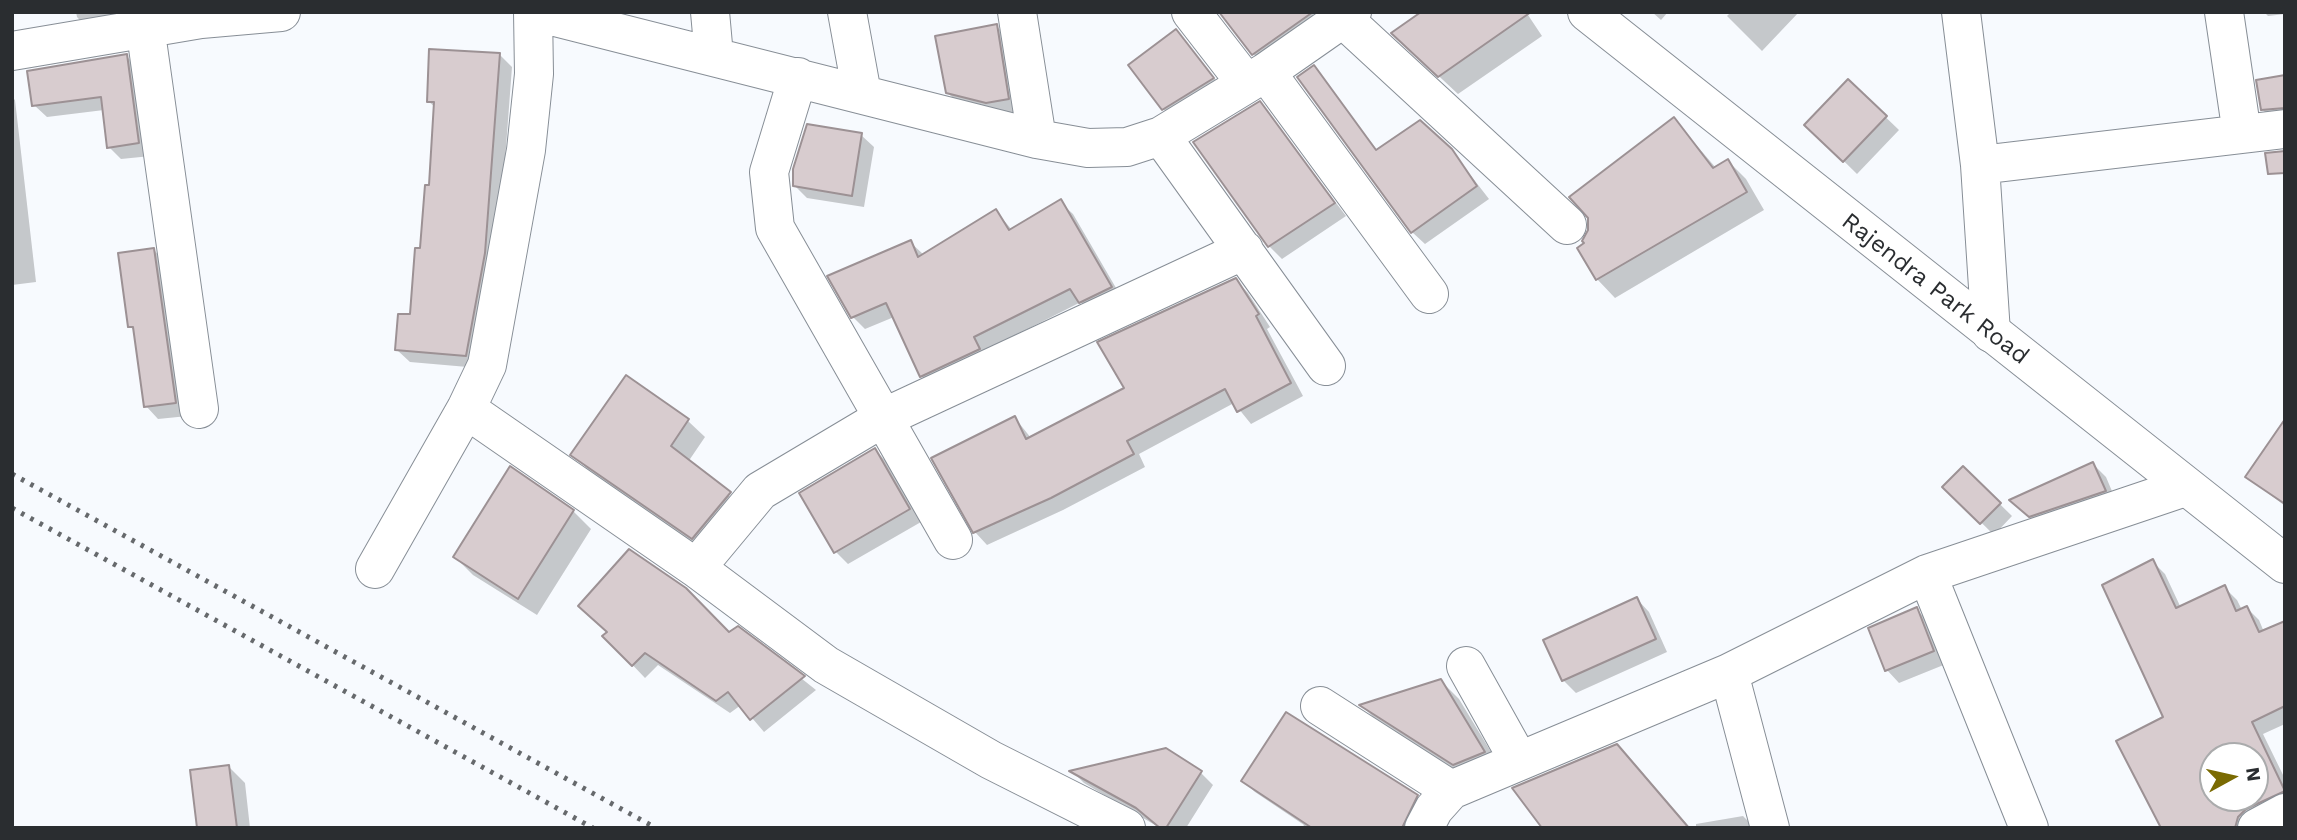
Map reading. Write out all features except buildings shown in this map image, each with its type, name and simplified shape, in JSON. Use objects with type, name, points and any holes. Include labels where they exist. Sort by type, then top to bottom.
[{"type":"street","points":[[12,51],[144,20],[201,19],[281,12]]},
{"type":"street","points":[[375,569],[466,409],[487,365],[526,150],[534,74],[535,12],[1037,139],[1088,148],[1127,147],[1161,136],[1256,78],[1344,14],[1567,225]]},
{"type":"street","points":[[710,12],[714,56]]},
{"type":"street","points":[[847,12],[862,94]]},
{"type":"street","points":[[1017,12],[1037,139]]},
{"type":"street","points":[[1191,12],[1256,78],[1429,294]]},
{"type":"street","name":"Rajendra Park Road","points":[[1587,12],[2285,564]]},
{"type":"street","points":[[1961,12],[1980,165],[1991,333]]},
{"type":"street","points":[[2224,12],[2242,134]]},
{"type":"street","points":[[144,20],[199,409]]},
{"type":"street","points":[[798,78],[769,172],[775,228],[881,419],[953,540]]},
{"type":"street","points":[[1980,165],[2285,130]]},
{"type":"street","points":[[1161,136],[1326,366]]},
{"type":"street","points":[[696,568],[760,491],[881,419],[1244,250]]},
{"type":"street","points":[[466,409],[696,568],[826,665],[992,760],[1126,828]]},
{"type":"street","points":[[1424,828],[1434,809],[1451,790],[1729,673],[1927,574],[2185,487]]},
{"type":"street","points":[[1927,574],[2028,828]]},
{"type":"street","points":[[1465,666],[1519,761]]},
{"type":"street","points":[[1729,673],[1770,828]]},
{"type":"street","points":[[1320,706],[1451,790]]},
{"type":"street","points":[[2257,828],[2285,813]]},
{"type":"railway","points":[[12,474],[656,828]]},
{"type":"railway","points":[[12,508],[593,828]]}]
